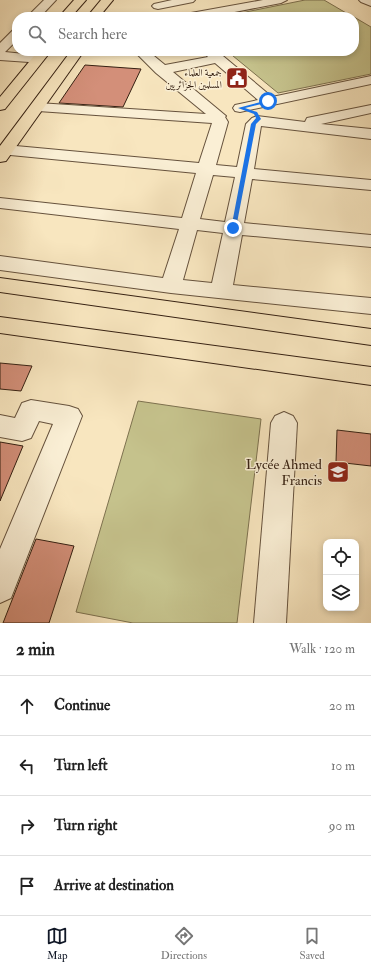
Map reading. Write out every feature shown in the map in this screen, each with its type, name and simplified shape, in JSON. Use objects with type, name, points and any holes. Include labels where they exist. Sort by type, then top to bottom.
[{"type":"main road","points":[[70,12],[81,0]]},
{"type":"main road","points":[[73,12],[81,0]]},
{"type":"main road","points":[[97,12],[107,0]]},
{"type":"main road","points":[[107,12],[115,0]]},
{"type":"main road","points":[[0,91],[30,56]]},
{"type":"main road","points":[[0,106],[41,56]]},
{"type":"main road","points":[[3,154],[32,102],[61,56]]},
{"type":"main road","points":[[32,102],[73,56]]},
{"type":"main road","points":[[0,285],[371,337]]},
{"type":"main road","points":[[0,325],[371,376]]},
{"type":"street","points":[[38,12],[50,0]]},
{"type":"street","points":[[153,3],[189,0]]},
{"type":"street","points":[[217,12],[281,0]]},
{"type":"street","points":[[365,0],[371,4]]},
{"type":"street","points":[[153,3],[166,12]]},
{"type":"street","points":[[0,50],[12,38]]},
{"type":"street","points":[[0,56],[12,55]]},
{"type":"street","points":[[146,56],[219,119],[236,127],[255,123],[292,125],[371,134]]},
{"type":"street","points":[[161,70],[210,56]]},
{"type":"street","points":[[214,56],[268,101]]},
{"type":"street","points":[[171,286],[206,170],[219,119],[224,110],[240,108],[371,80]]},
{"type":"street","points":[[32,102],[219,119]]},
{"type":"street","points":[[221,291],[244,173],[255,123],[258,119],[255,113],[240,108]]},
{"type":"street","points":[[292,125],[371,108]]},
{"type":"street","points":[[3,154],[244,173],[371,185]]},
{"type":"street","points":[[0,203],[189,224],[371,241]]},
{"type":"street","points":[[0,263],[171,286],[371,306]]},
{"type":"street","points":[[0,426],[22,430],[31,410],[69,416],[0,587]]},
{"type":"street","points":[[270,623],[284,423]]},
{"type":"shaded area","points":[[305,0],[324,0],[344,12],[246,12]]},
{"type":"shaded area","points":[[359,20],[371,27],[371,74],[278,93],[233,56],[359,56]]},
{"type":"shaded area","points":[[138,401],[261,419],[237,623],[133,623],[76,612]]},
{"type":"building","points":[[85,65],[141,69],[123,107],[59,103]]},
{"type":"building","points":[[0,363],[32,366],[21,391],[0,389]]},
{"type":"building","points":[[337,430],[371,434],[371,466],[336,462]]},
{"type":"building","points":[[0,442],[23,446],[0,501]]},
{"type":"building","points":[[36,539],[74,546],[49,623],[3,623]]},
{"type":"place","name":"جمعية العلماء المسلمين الجزائريين","points":[[237,78]]},
{"type":"place","name":"Lycée Ahmed Francis","points":[[338,472]]},
{"type":"route","points":[[233,228],[254,124],[258,119],[258,116],[251,110],[240,108],[268,101]]}]
